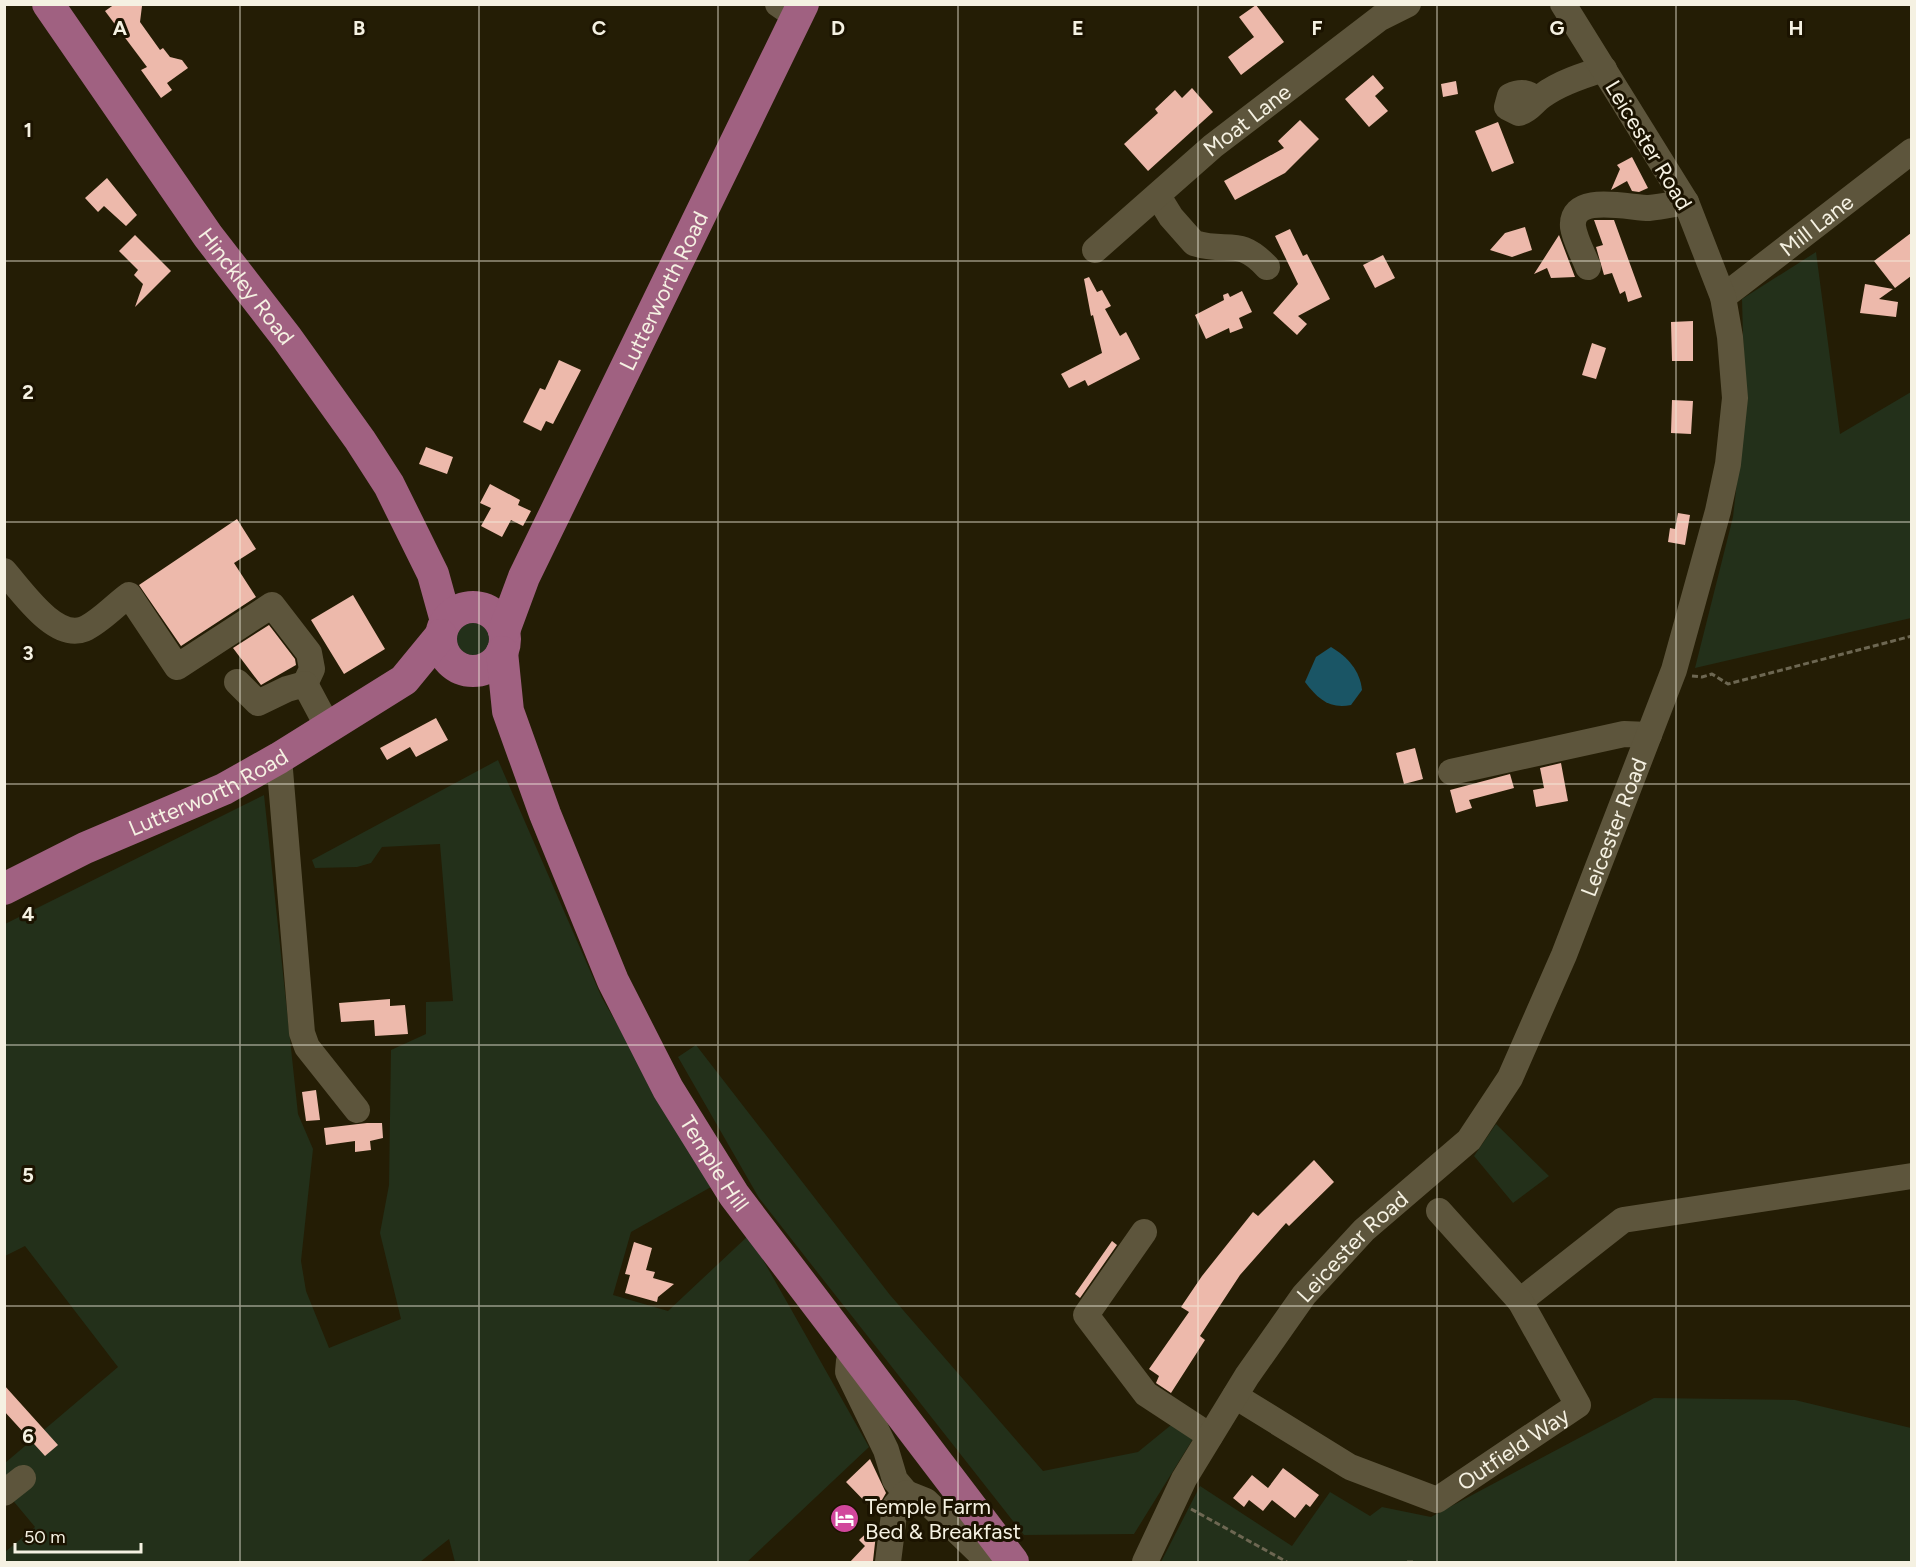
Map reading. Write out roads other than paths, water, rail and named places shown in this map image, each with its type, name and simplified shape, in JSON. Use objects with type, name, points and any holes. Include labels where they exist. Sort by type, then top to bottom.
[{"type":"main road","name":"Hinckley Road","points":[[48,4],[195,218],[287,338],[360,440],[389,485],[433,574],[458,618]]},
{"type":"main road","name":"Lutterworth Road","points":[[503,641],[524,577],[793,9]]},
{"type":"main road","name":"Lutterworth Road","points":[[4,889],[85,848],[224,789],[279,758],[404,680],[458,618],[501,596],[524,577]]},
{"type":"main road","points":[[495,615],[503,641],[491,665],[469,670],[448,659],[444,652],[458,618],[495,615]]},
{"type":"main road","name":"Temple Hill","points":[[503,641],[508,711],[545,814],[613,981],[668,1089],[734,1195],[1012,1563]]},
{"type":"main road","name":"Lutterworth Road","points":[[404,680],[469,670]]},
{"type":"main road","name":"Temple Hill","points":[[469,670],[508,711]]},
{"type":"street","name":"Moat Lane","points":[[1095,250],[1213,146],[1380,18],[1408,4]]},
{"type":"street","name":"Leicester Road","points":[[1144,1563],[1174,1499],[1210,1436],[1304,1295],[1364,1230],[1469,1140],[1510,1078],[1564,956],[1674,670],[1718,511],[1728,464],[1735,398],[1730,337],[1723,297],[1686,202],[1563,4]]},
{"type":"street","points":[[1537,100],[1586,74],[1604,69]]},
{"type":"street","name":"Mill Lane","points":[[1723,297],[1911,151]]},
{"type":"street","points":[[1158,196],[1171,217],[1194,243],[1244,248],[1256,255],[1267,267]]},
{"type":"street","points":[[1588,267],[1573,226],[1575,215],[1580,209],[1599,203],[1650,208],[1686,202]]},
{"type":"street","points":[[4,571],[51,623],[66,630],[83,630],[129,595],[177,667],[272,604],[309,653],[312,669],[305,684],[287,689],[258,703],[237,682]]},
{"type":"street","points":[[305,684],[328,727]]},
{"type":"street","points":[[1451,772],[1624,734],[1649,735]]},
{"type":"street","points":[[279,758],[302,1033],[307,1047],[357,1110]]},
{"type":"street","points":[[1520,1301],[1623,1220],[1911,1176]]},
{"type":"street","name":"Outfield Way","points":[[1235,1396],[1350,1467],[1437,1500],[1578,1405],[1520,1301],[1439,1211]]},
{"type":"street","points":[[1144,1232],[1086,1315],[1146,1394],[1210,1436]]},
{"type":"street","points":[[857,1357],[849,1361],[848,1372],[886,1450],[895,1480],[906,1493],[926,1501],[989,1563]]},
{"type":"street","points":[[888,1563],[895,1506],[906,1493]]},
{"type":"water","points":[[1331,647],[1348,660],[1359,677],[1362,690],[1351,705],[1330,704],[1305,682],[1316,657]]},
{"type":"place","name":"Temple Farm Bed & Breakfast","points":[[844,1519]]}]
